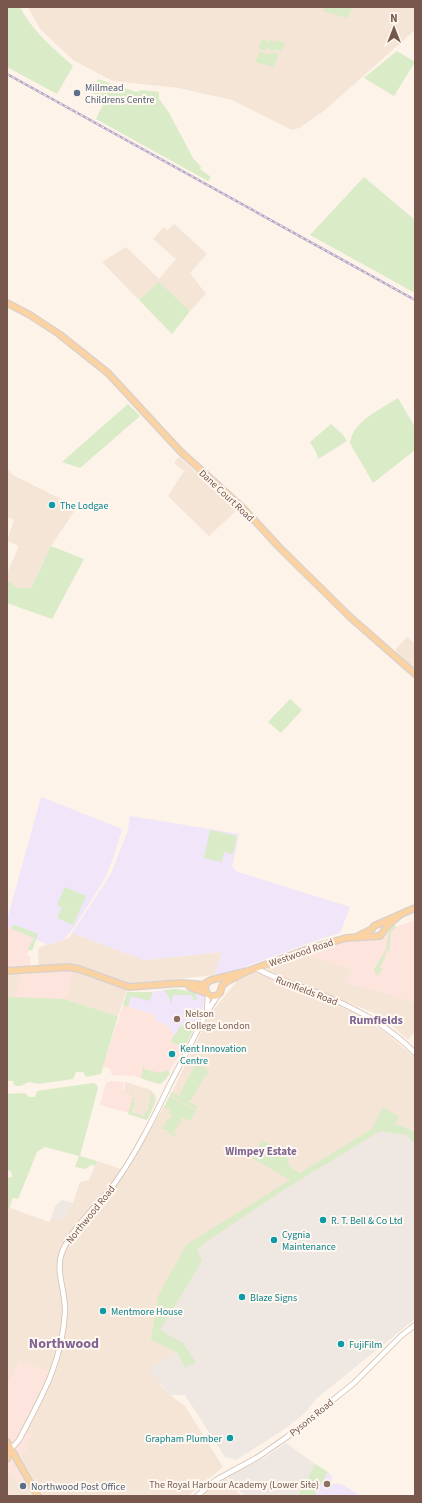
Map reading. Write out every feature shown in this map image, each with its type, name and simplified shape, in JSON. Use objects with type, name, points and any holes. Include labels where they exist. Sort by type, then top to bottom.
[{"type":"main road","name":"Dane Court Road","points":[[7,304],[38,320],[72,342],[108,373],[180,452],[243,508],[280,548],[350,616],[415,674]]},
{"type":"main road","points":[[400,915],[384,930],[380,936],[374,936],[372,929],[374,926],[415,908]]},
{"type":"main road","points":[[378,924],[382,926],[384,930]]},
{"type":"main road","name":"Westwood Road","points":[[356,937],[372,929]]},
{"type":"main road","name":"Westwood Road","points":[[222,986],[226,982],[248,971],[317,946],[356,937],[374,936]]},
{"type":"main road","points":[[7,971],[68,967],[79,969],[128,987],[177,984],[205,985],[207,994]]},
{"type":"main road","name":"Westwood Road","points":[[205,985],[208,981],[214,979],[248,971]]},
{"type":"main road","points":[[177,984],[213,997],[222,991],[222,986],[214,979]]},
{"type":"main road","points":[[7,1442],[38,1496]]},
{"type":"main road","points":[[7,1459],[11,1449]]},
{"type":"street","name":"Rumfields Road","points":[[256,968],[266,974],[326,996],[359,1012],[393,1034],[415,1053]]},
{"type":"street","name":"Northwood Road","points":[[207,994],[207,1012]]},
{"type":"street","name":"Northwood Road","points":[[11,1449],[20,1440],[56,1365],[65,1311],[59,1272],[59,1264],[63,1249],[73,1234],[115,1183],[150,1126],[207,1012],[218,995]]},
{"type":"street","name":"Pysons Road","points":[[197,1496],[216,1480],[258,1457],[287,1437],[354,1383],[390,1346],[415,1325]]},
{"type":"shaded area","points":[[28,7],[415,7],[415,30],[325,110],[299,128],[292,130],[232,100],[179,88],[113,81],[73,60],[40,29]]},
{"type":"shaded area","points":[[174,224],[207,254],[190,273],[206,294],[190,311],[159,282],[139,300],[102,262],[126,247],[159,279],[176,259],[153,239],[164,227],[167,230]]},
{"type":"shaded area","points":[[179,457],[238,509],[209,536],[168,496],[184,471],[174,463]]},
{"type":"shaded area","points":[[7,468],[13,475],[77,507],[51,546],[21,608],[7,601],[7,573],[19,546],[7,541],[14,520],[7,517]]},
{"type":"shaded area","points":[[407,637],[415,643],[415,671],[395,650]]},
{"type":"shaded area","points":[[41,797],[122,829],[114,856],[104,880],[73,929],[63,940],[48,945],[7,926],[7,920]]},
{"type":"shaded area","points":[[130,816],[239,834],[232,867],[238,872],[350,907],[340,933],[231,972],[214,975],[222,952],[144,960],[72,933],[111,874],[128,830]]},
{"type":"shaded area","points":[[415,920],[414,1002],[345,982],[354,970],[308,955],[329,946],[349,941],[382,938],[393,928]]},
{"type":"shaded area","points":[[7,926],[34,938],[27,955],[30,956],[31,974],[73,972],[66,1000],[14,999],[21,975],[18,967],[7,968]]},
{"type":"shaded area","points":[[72,933],[144,960],[223,952],[214,975],[129,984],[118,1016],[64,999],[7,997],[7,975],[39,973],[38,950],[40,947],[69,938]]},
{"type":"shaded area","points":[[308,955],[354,970],[345,982],[415,1002],[415,1031],[408,1040],[380,1015],[266,971],[268,968]]},
{"type":"shaded area","points":[[258,972],[336,1004],[361,1017],[388,1034],[415,1058],[415,1145],[407,1135],[183,1343],[160,1384],[170,1395],[185,1406],[223,1467],[188,1496],[43,1496],[7,1432],[7,1214],[10,1208],[49,1222],[51,1218],[61,1221],[73,1203],[80,1182],[89,1180],[97,1161],[127,1171],[172,1092],[210,1014],[238,980]]},
{"type":"shaded area","name":"Nelson College London","points":[[175,989],[196,992],[204,996],[205,1000],[184,1048],[171,1042],[174,1035],[167,1025],[156,1021],[156,1015],[123,1005],[127,992],[149,992]]},
{"type":"shaded area","points":[[123,1005],[157,1015],[156,1021],[167,1025],[174,1035],[171,1042],[184,1048],[162,1083],[157,1084],[134,1076],[112,1075],[110,1069],[103,1067]]},
{"type":"shaded area","points":[[110,1081],[124,1082],[123,1093],[134,1096],[129,1113],[100,1105],[106,1083]]},
{"type":"shaded area","points":[[126,1082],[151,1090],[156,1095],[156,1102],[148,1118],[129,1113],[122,1093]]},
{"type":"shaded area","points":[[381,1131],[407,1135],[415,1145],[415,1319],[317,1398],[304,1414],[280,1432],[236,1460],[225,1457],[185,1395],[170,1395],[149,1369],[177,1352],[185,1367],[183,1343],[160,1331],[202,1261],[197,1249],[280,1192]]},
{"type":"shaded area","points":[[62,1200],[73,1203],[61,1221],[51,1218],[55,1206]]},
{"type":"shaded area","points":[[19,1360],[49,1372],[21,1429],[32,1435],[26,1448],[27,1451],[16,1461],[29,1483],[23,1492],[18,1486],[14,1477],[7,1473],[7,1460],[10,1458],[7,1449],[7,1385]]},
{"type":"shaded area","points":[[286,1443],[315,1464],[298,1496],[244,1496],[227,1476],[264,1458]]},
{"type":"shaded area","points":[[7,1460],[29,1483],[34,1496],[7,1496]]},
{"type":"shaded area","points":[[328,1472],[332,1477],[331,1484],[341,1484],[361,1496],[314,1496]]},
{"type":"shaded area","points":[[226,1478],[241,1496],[201,1496],[216,1484]]},
{"type":"green space","points":[[7,7],[20,7],[37,31],[73,66],[57,94],[7,67]]},
{"type":"green space","points":[[325,7],[352,7],[348,18],[323,11]]},
{"type":"green space","points":[[262,39],[269,42],[270,40],[277,42],[278,40],[285,43],[282,51],[275,49],[274,51],[267,48],[266,51],[258,48]]},
{"type":"green space","points":[[260,51],[266,54],[279,53],[274,67],[256,62]]},
{"type":"green space","points":[[397,51],[415,62],[394,96],[364,78]]},
{"type":"green space","points":[[98,79],[136,92],[142,90],[159,92],[159,99],[168,111],[193,158],[201,167],[200,169],[211,177],[208,181],[96,119],[105,100],[91,92]]},
{"type":"green space","points":[[364,177],[415,220],[415,293],[310,235]]},
{"type":"green space","points":[[159,282],[190,311],[172,334],[139,300]]},
{"type":"green space","points":[[398,398],[415,427],[415,450],[373,483],[350,443],[352,435],[356,428],[369,416]]},
{"type":"green space","points":[[128,404],[140,416],[80,468],[62,462]]},
{"type":"green space","points":[[331,424],[347,441],[318,459],[317,454],[310,442]]},
{"type":"green space","points":[[51,546],[84,559],[52,619],[7,603],[7,580],[17,588],[31,588]]},
{"type":"green space","points":[[290,699],[302,710],[281,733],[268,722]]},
{"type":"green space","points":[[210,830],[237,836],[233,854],[224,852],[222,862],[204,858]]},
{"type":"green space","points":[[65,887],[86,896],[73,925],[57,918],[62,908],[69,911],[57,905]]},
{"type":"green space","points":[[395,924],[396,927],[391,931],[389,951],[386,951],[385,958],[380,967],[383,969],[377,976],[374,970],[386,949],[389,928]]},
{"type":"green space","points":[[15,925],[38,934],[32,951],[28,949],[34,938],[12,929],[12,926]]},
{"type":"green space","points":[[175,989],[195,992],[197,1000],[193,1000],[193,995],[173,995],[171,1004],[169,997],[164,990]]},
{"type":"green space","points":[[127,992],[153,992],[149,1001],[131,996],[128,1007],[123,1005]]},
{"type":"green space","points":[[7,997],[64,999],[118,1016],[101,1074],[86,1077],[83,1072],[76,1072],[73,1079],[38,1084],[29,1082],[19,1086],[14,1085],[13,1081],[7,1081]]},
{"type":"green space","points":[[183,1024],[193,1031],[184,1048],[171,1042],[174,1035],[178,1032],[177,1030]]},
{"type":"green space","points":[[144,1064],[144,1069],[160,1073],[166,1070],[170,1073],[160,1084],[141,1078]]},
{"type":"green space","points":[[195,1065],[207,1069],[209,1075],[205,1075],[192,1099],[188,1101],[197,1107],[196,1110],[170,1095],[172,1092],[179,1096]]},
{"type":"green space","points":[[93,1083],[97,1085],[98,1088],[80,1156],[97,1161],[95,1166],[91,1165],[85,1169],[75,1167],[79,1156],[45,1147],[37,1152],[18,1199],[13,1198],[7,1214],[7,1178],[12,1177],[11,1171],[7,1170],[7,1094],[25,1093],[29,1097],[35,1097],[37,1091]]},
{"type":"green space","points":[[151,1092],[154,1102],[147,1120],[128,1114],[133,1096],[131,1095],[132,1093],[134,1098],[132,1103],[136,1103],[131,1112],[144,1116],[146,1111],[148,1111]]},
{"type":"green space","points":[[170,1096],[196,1111],[190,1121],[181,1117],[180,1119],[182,1120],[180,1124],[177,1122],[178,1126],[173,1133],[176,1134],[175,1137],[168,1133],[169,1131],[160,1128],[165,1126],[167,1119],[169,1119],[172,1115],[169,1113],[170,1110],[164,1107]]},
{"type":"green space","points":[[383,1107],[399,1117],[395,1124],[415,1133],[415,1145],[407,1135],[380,1131],[280,1192],[203,1244],[197,1249],[202,1261],[160,1330],[183,1343],[196,1362],[185,1368],[177,1352],[151,1340],[158,1296],[186,1245],[290,1180],[252,1158],[262,1140],[277,1149],[280,1144],[289,1149],[285,1157],[289,1159],[288,1163],[291,1168],[300,1173],[372,1129]]},
{"type":"green space","points":[[315,1464],[328,1472],[314,1496],[298,1496]]},
{"type":"railway","points":[[7,74],[415,300]]},
{"type":"place","name":"Millmead Childrens Centre","points":[[77,93]]},
{"type":"place","name":"The Lodgae","points":[[52,505]]},
{"type":"place","name":"Nelson College London","points":[[177,1019]]},
{"type":"place","name":"Kent Innovation Centre","points":[[172,1054]]},
{"type":"place","name":"R. T. Bell & Co Ltd","points":[[323,1220]]},
{"type":"place","name":"Cygnia Maintenance","points":[[274,1240]]},
{"type":"place","name":"Blaze Signs","points":[[242,1297]]},
{"type":"place","name":"Mentmore House","points":[[103,1311]]},
{"type":"place","name":"FujiFilm","points":[[341,1344]]},
{"type":"place","name":"Grapham Plumber","points":[[230,1438]]},
{"type":"place","name":"The Royal Harbour Academy (Lower Site)","points":[[327,1484]]},
{"type":"place","name":"Northwood Post Office","points":[[23,1486]]},
{"type":"district","name":"Rumfields","points":[[376,1020]]},
{"type":"district","name":"Wimpey Estate","points":[[261,1151]]},
{"type":"district","name":"Northwood","points":[[64,1343]]}]
